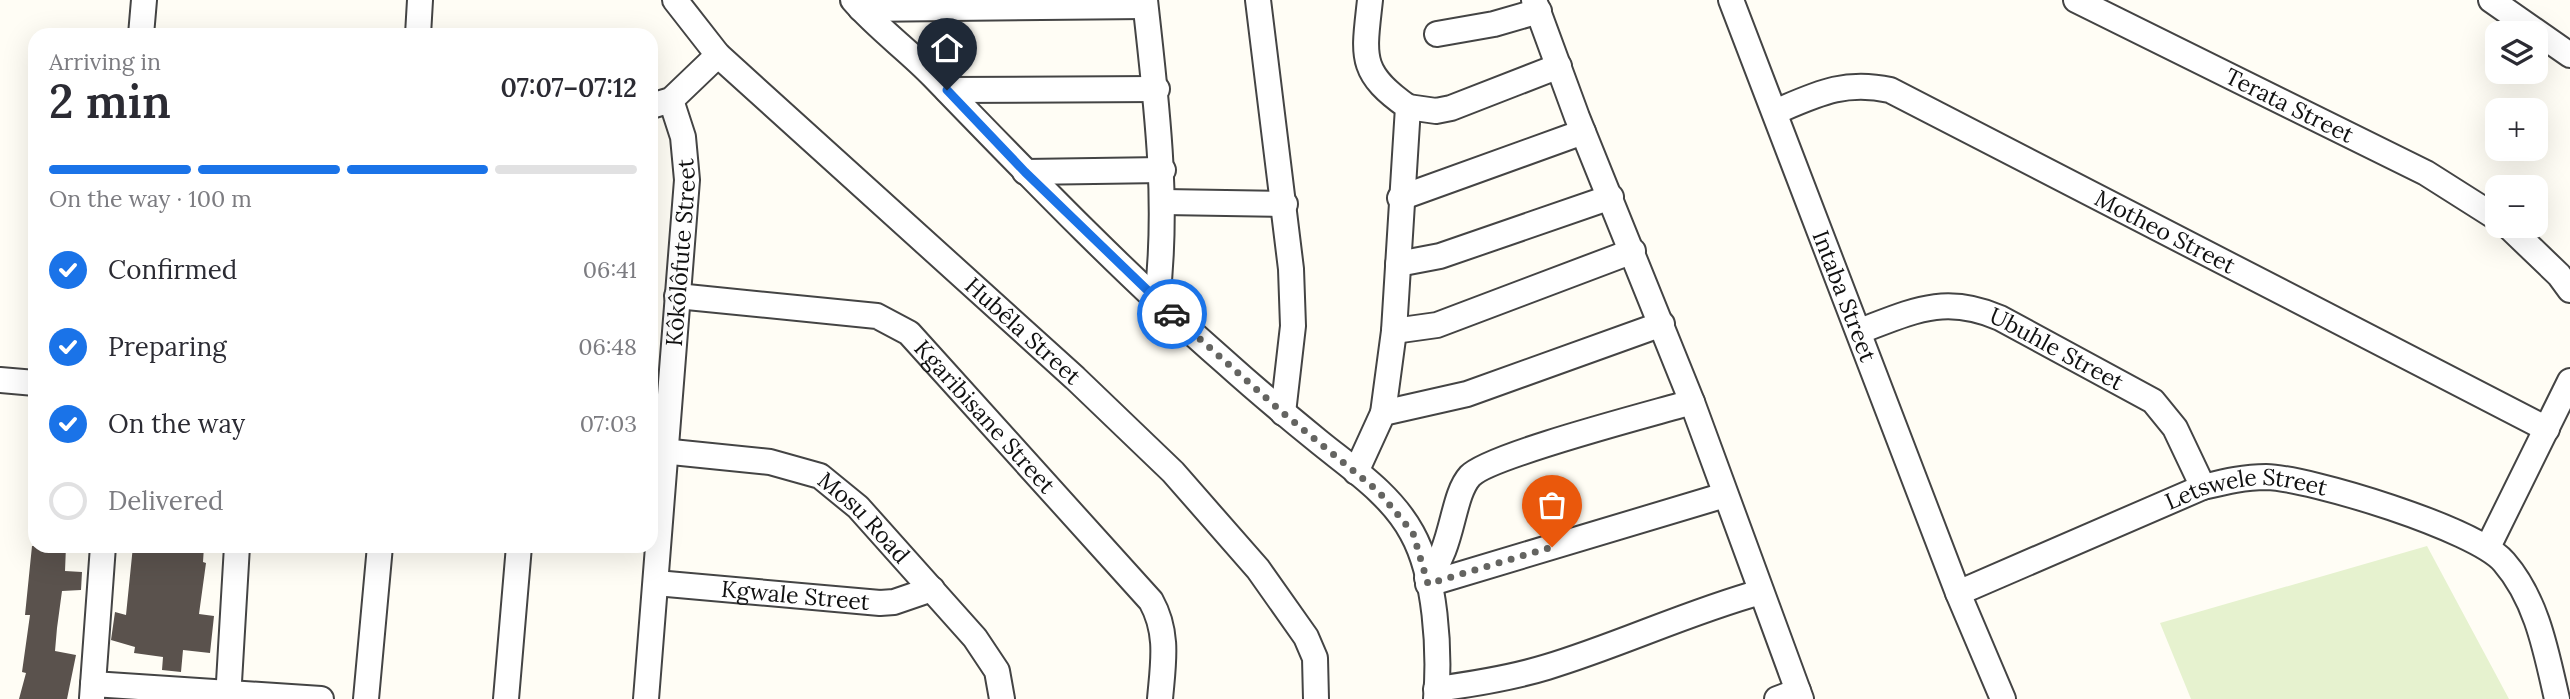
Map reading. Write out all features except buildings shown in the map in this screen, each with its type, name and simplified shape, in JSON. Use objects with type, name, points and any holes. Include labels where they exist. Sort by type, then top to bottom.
[{"type":"street","points":[[142,28],[144,0]]},
{"type":"street","points":[[418,28],[420,0]]},
{"type":"street","name":"Hubêla Street","points":[[675,0],[718,55],[1124,423],[1219,522],[1258,569],[1306,637],[1315,658],[1316,699]]},
{"type":"street","points":[[1258,0],[1285,204],[1293,326],[1283,413]]},
{"type":"street","points":[[1370,0],[1367,64],[1381,87],[1408,107],[1436,111],[1451,108],[1559,66]]},
{"type":"street","name":"Intaba Street","points":[[1731,0],[1860,331],[1958,593]]},
{"type":"street","name":"Terata Street","points":[[2076,0],[2426,173],[2485,210]]},
{"type":"street","points":[[2491,0],[2570,55]]},
{"type":"street","points":[[857,5],[1145,3],[1157,89],[1163,170],[1164,202],[1157,300]]},
{"type":"street","points":[[857,5],[947,90],[1025,172],[1157,300],[1283,413],[1379,492],[1413,533],[1427,581],[1435,629],[1436,694],[1547,667],[1713,605],[1761,592]]},
{"type":"street","points":[[1437,34],[1494,24],[1536,6],[1583,132],[1692,402],[1761,592],[1792,696]]},
{"type":"street","points":[[661,103],[718,55]]},
{"type":"street","name":"Motheo Street","points":[[1775,112],[1823,91],[1845,86],[1865,85],[1890,90],[2547,429]]},
{"type":"street","points":[[947,90],[1157,89]]},
{"type":"street","name":"Kôkôlôfute Street","points":[[658,494],[659,450],[677,296],[687,159],[661,103]]},
{"type":"street","points":[[1356,472],[1383,413],[1394,331],[1400,198],[1408,107]]},
{"type":"street","points":[[1400,198],[1583,132]]},
{"type":"street","points":[[1025,172],[1163,170]]},
{"type":"street","points":[[1398,264],[1440,256],[1611,197]]},
{"type":"street","points":[[1164,202],[1285,204]]},
{"type":"street","points":[[2521,238],[2560,275],[2570,290]]},
{"type":"street","points":[[1394,331],[1437,325],[1633,251]]},
{"type":"street","name":"Kgaribisane Street","points":[[677,296],[877,316],[909,333],[1151,601],[1161,620],[1165,638],[1160,699]]},
{"type":"street","name":"Ubuhle Street","points":[[1860,331],[1934,306],[1975,307],[2000,318],[2153,401],[2175,428],[2203,487]]},
{"type":"street","points":[[1383,413],[1467,394],[1662,324]]},
{"type":"street","points":[[0,380],[28,382]]},
{"type":"street","points":[[2488,548],[2570,381]]},
{"type":"street","points":[[1427,581],[1444,552],[1466,484],[1478,471],[1535,449],[1692,402]]},
{"type":"street","name":"Mosu Road","points":[[659,450],[770,462],[820,476],[858,508],[988,655],[997,671],[1002,699]]},
{"type":"street","name":"Letswele Street","points":[[1958,593],[2203,487],[2234,479],[2267,477],[2297,481],[2429,523],[2488,548],[2510,570],[2529,601],[2557,699]]},
{"type":"street","points":[[1427,581],[1725,495]]},
{"type":"street","points":[[102,553],[92,691],[321,699]]},
{"type":"street","points":[[228,695],[237,553]]},
{"type":"street","points":[[366,699],[379,553]]},
{"type":"street","points":[[506,699],[518,553]]},
{"type":"street","name":"Kôkôlôfute Street","points":[[646,699],[657,553]]},
{"type":"street","name":"Kgwale Street","points":[[656,583],[880,603],[932,589]]},
{"type":"street","points":[[1958,593],[2003,699]]},
{"type":"green space","points":[[2427,546],[2509,699],[2191,699],[2160,623]]},
{"type":"way so far","points":[[1172,314],[1283,413],[1379,492],[1400,514],[1413,533],[1428,584],[1552,547]]},
{"type":"route","points":[[947,90],[1025,172],[1172,314]]}]
